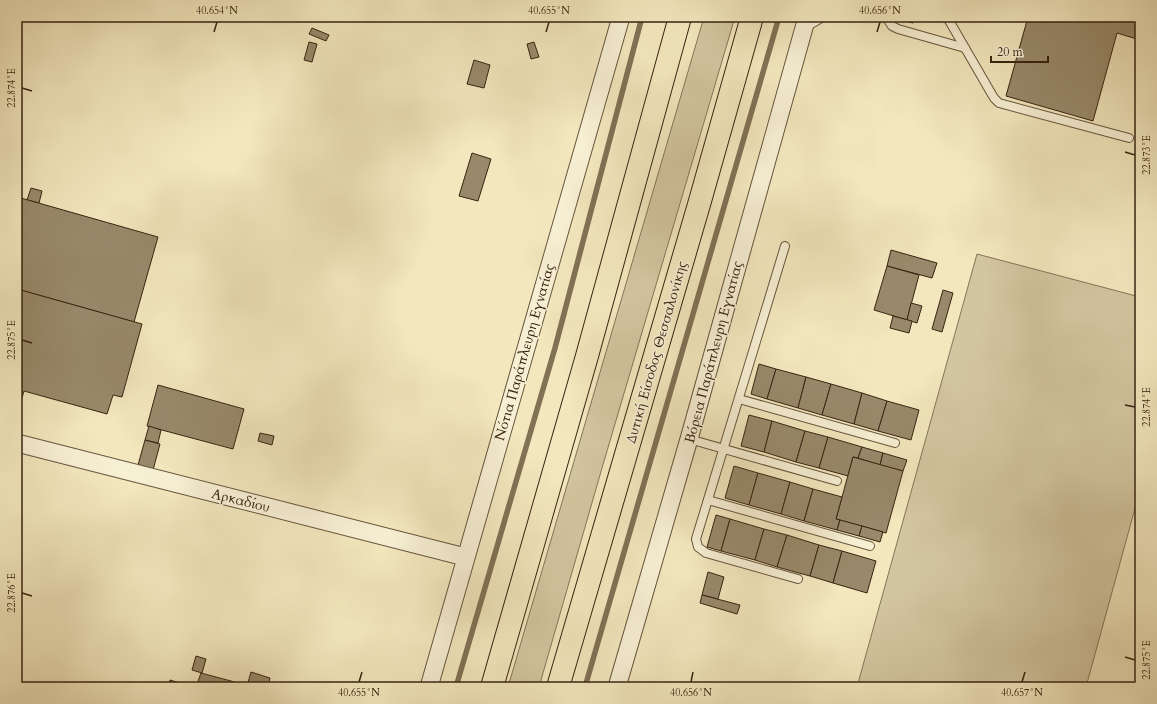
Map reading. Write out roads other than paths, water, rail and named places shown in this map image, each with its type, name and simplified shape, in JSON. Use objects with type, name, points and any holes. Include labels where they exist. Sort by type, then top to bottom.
[{"type":"highway","points":[[492,687],[585,364],[680,17]]},
{"type":"highway","name":"Δυτική Είσοδος Θεσσαλονίκης","points":[[558,687],[698,208],[752,17]]},
{"type":"street","name":"Νότια Παράπλευρη Εγνατίας","points":[[429,687],[621,17]]},
{"type":"street","name":"Βόρεια Παράπλευρη Εγνατίας","points":[[617,687],[689,439],[805,23]]},
{"type":"street","name":"Αρκαδίου","points":[[17,443],[466,557]]},
{"type":"lane","points":[[805,23],[823,17]]},
{"type":"lane","points":[[886,17],[892,26],[898,29],[965,48]]},
{"type":"lane","points":[[947,17],[994,98],[999,103],[1129,138]]},
{"type":"lane","points":[[785,246],[696,539],[698,547],[706,553],[798,579]]},
{"type":"lane","points":[[739,399],[895,443]]},
{"type":"lane","points":[[689,439],[837,481]]},
{"type":"lane","points":[[708,500],[870,546]]},
{"type":"waterway","points":[[456,687],[555,348],[642,17]]},
{"type":"waterway","points":[[585,687],[779,17]]}]
